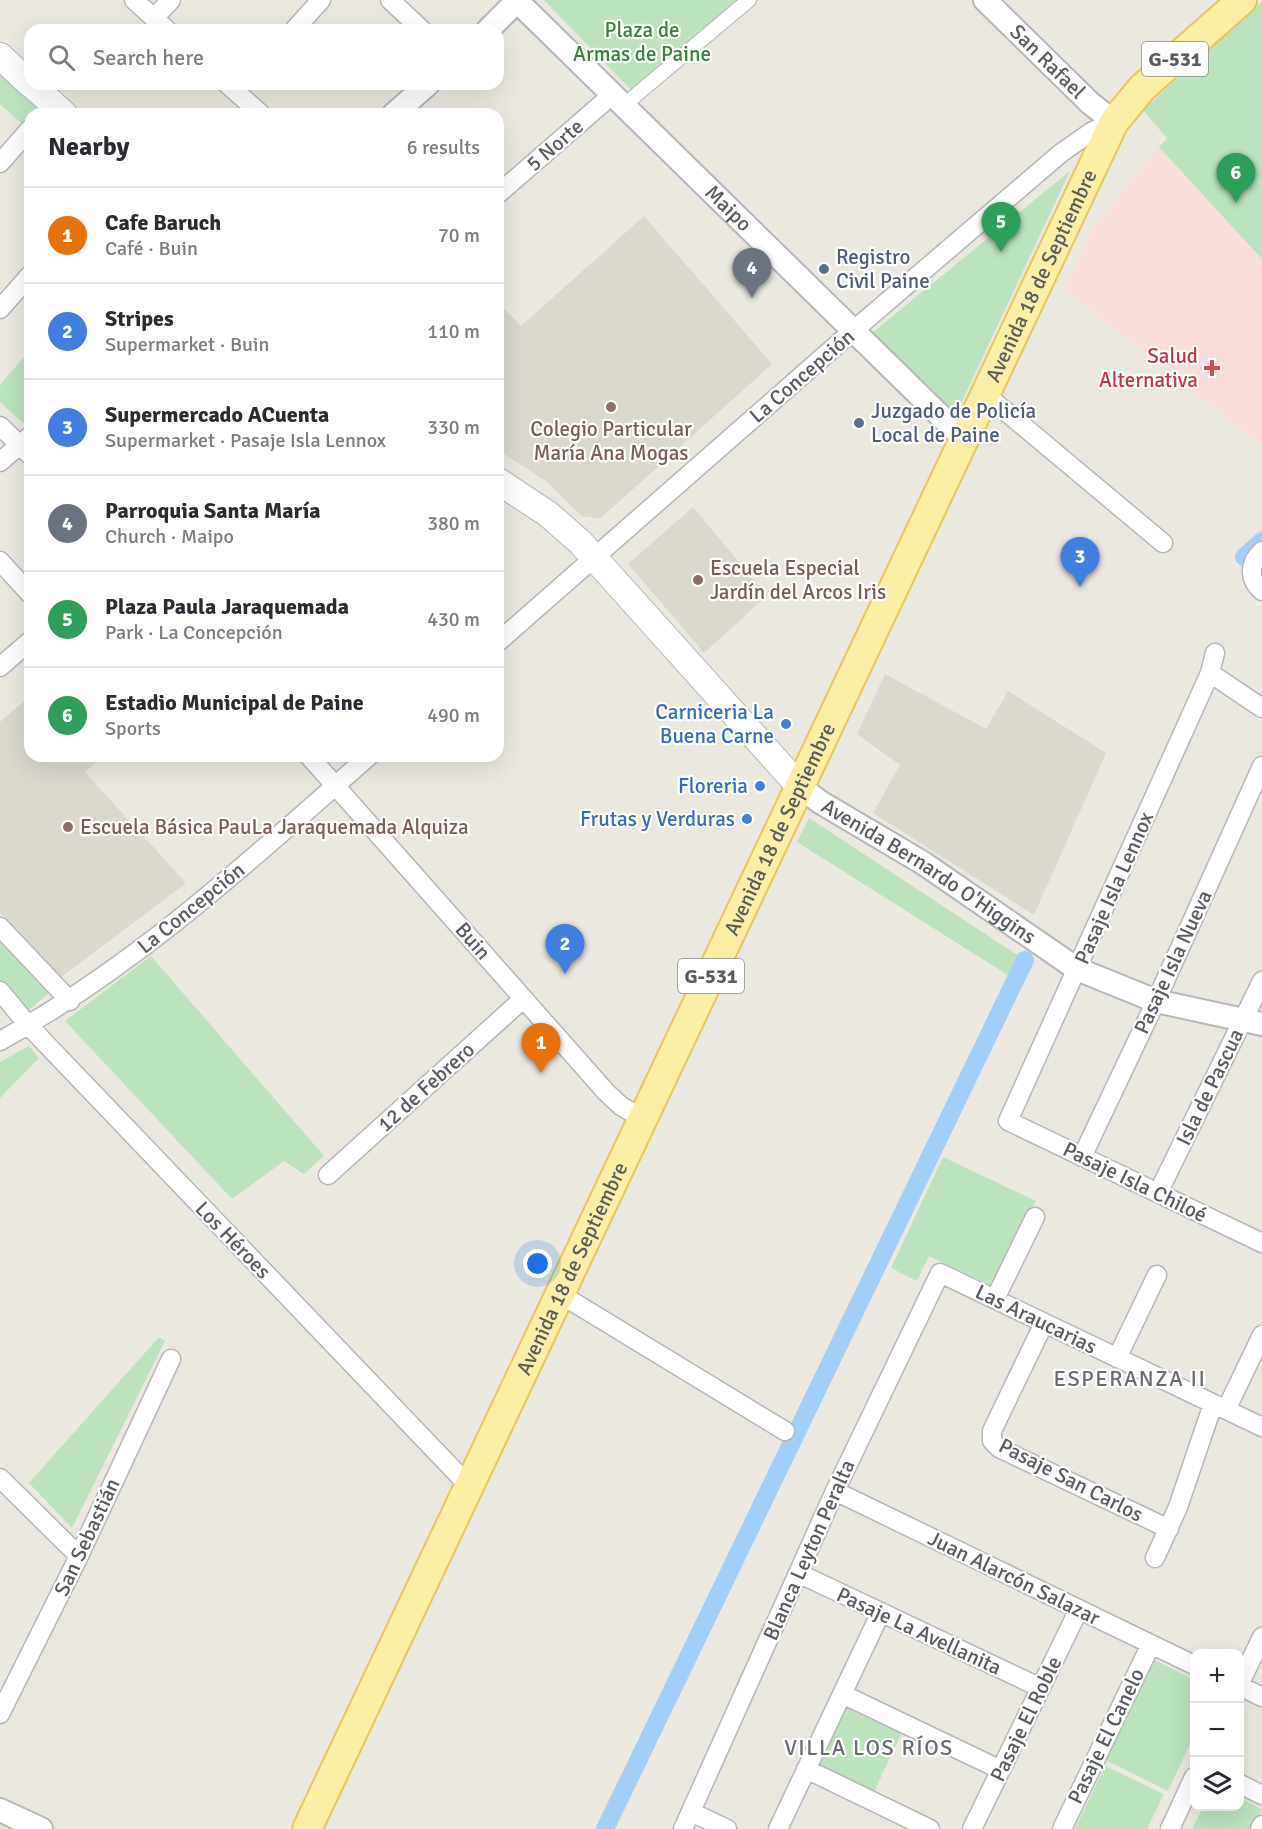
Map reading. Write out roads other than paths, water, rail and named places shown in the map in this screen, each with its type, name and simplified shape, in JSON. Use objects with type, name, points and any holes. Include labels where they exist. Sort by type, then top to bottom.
[{"type":"main road","name":"Avenida 18 de Septiembre","points":[[307,1829],[1114,122],[1142,88],[1242,0]]},
{"type":"main road","points":[[0,56],[24,78]]},
{"type":"main road","points":[[35,90],[51,108]]},
{"type":"main road","name":"Avenida Bernardo O'Higgins","points":[[504,485],[548,514],[595,557],[800,787]]},
{"type":"street","points":[[134,0],[161,24],[171,0]]},
{"type":"street","points":[[299,24],[321,0]]},
{"type":"street","points":[[390,0],[416,24]]},
{"type":"street","points":[[494,24],[517,0]]},
{"type":"street","name":"Maipo","points":[[517,0],[965,440]]},
{"type":"street","points":[[617,100],[749,0]]},
{"type":"street","name":"San Rafael","points":[[985,0],[1090,103],[1114,122]]},
{"type":"street","points":[[239,90],[255,108]]},
{"type":"street","points":[[401,108],[421,90]]},
{"type":"street","name":"5 Norte","points":[[504,189],[617,100]]},
{"type":"street","name":"La Concepción","points":[[504,637],[853,330],[1075,142],[1114,122]]},
{"type":"street","points":[[0,163],[24,136]]},
{"type":"street","points":[[0,309],[24,282]]},
{"type":"street","points":[[986,395],[1163,543]]},
{"type":"street","points":[[0,426],[24,443]]},
{"type":"street","points":[[0,462],[24,447]]},
{"type":"street","points":[[1262,551],[1256,556],[1251,570],[1254,583],[1262,591]]},
{"type":"street","points":[[0,561],[24,587]]},
{"type":"street","points":[[0,667],[24,646]]},
{"type":"street","name":"Pasaje Isla Lennox","points":[[1008,1121],[1210,673],[1215,652]]},
{"type":"street","points":[[1210,673],[1262,708]]},
{"type":"street","name":"Buin","points":[[315,762],[606,1092],[621,1106],[643,1119]]},
{"type":"street","name":"La Concepción","points":[[0,1041],[70,1000],[184,915],[362,762]]},
{"type":"street","name":"Pasaje Isla Nueva","points":[[1082,1157],[1156,1001],[1262,766]]},
{"type":"street","name":"Avenida Bernardo O'Higgins","points":[[800,787],[820,802],[907,852],[1077,969],[1156,1001],[1253,1022]]},
{"type":"street","points":[[0,927],[70,1000]]},
{"type":"street","name":"Isla de Pascua","points":[[1158,1193],[1253,1022],[1262,981]]},
{"type":"street","name":"Los Héroes","points":[[0,991],[28,1025],[469,1486]]},
{"type":"street","name":"12 de Febrero","points":[[328,1175],[523,999]]},
{"type":"street","name":"Pasaje Isla Chiloé","points":[[1008,1121],[1262,1243]]},
{"type":"street","points":[[995,1299],[1035,1217]]},
{"type":"street","name":"Las Araucarias","points":[[940,1273],[1262,1427]]},
{"type":"street","name":"Blanca Leyton Peralta","points":[[683,1829],[834,1491],[940,1273]]},
{"type":"street","points":[[1117,1358],[1157,1275]]},
{"type":"street","points":[[560,1294],[785,1431]]},
{"type":"street","name":"Pasaje San Carlos","points":[[1044,1323],[992,1431],[992,1441],[999,1448],[1169,1529]]},
{"type":"street","points":[[1155,1558],[1220,1407],[1262,1335]]},
{"type":"street","name":"San Sebastián","points":[[0,1714],[79,1556],[171,1359]]},
{"type":"street","points":[[0,1478],[79,1556]]},
{"type":"street","name":"Juan Alarcón Salazar","points":[[834,1491],[1190,1663]]},
{"type":"street","name":"Pasaje La Avellanita","points":[[798,1573],[1041,1688]]},
{"type":"street","name":"Pasaje El Roble","points":[[972,1829],[1079,1609]]},
{"type":"street","points":[[778,1829],[881,1612]]},
{"type":"street","points":[[1244,1675],[1262,1637]]},
{"type":"street","name":"Pasaje El Canelo","points":[[1062,1829],[1150,1644]]},
{"type":"street","points":[[1244,1688],[1262,1697]]},
{"type":"street","points":[[842,1694],[1001,1770]]},
{"type":"street","points":[[806,1769],[930,1829]]},
{"type":"street","points":[[1170,1829],[1190,1786]]},
{"type":"street","points":[[1244,1786],[1262,1795]]},
{"type":"street","points":[[0,1809],[41,1829]]},
{"type":"street","points":[[691,1812],[727,1829]]},
{"type":"waterway","points":[[1244,557],[1262,541]]},
{"type":"waterway","points":[[605,1829],[1025,960]]},
{"type":"place","name":"Estadio Municipal de Paine","points":[[1236,203]]},
{"type":"place","name":"Plaza Paula Jaraquemada","points":[[1001,252]]},
{"type":"place","name":"Registro Civil Paine","points":[[824,269]]},
{"type":"place","name":"Parroquia Santa María","points":[[752,298]]},
{"type":"place","name":"Salud Alternativa","points":[[1212,368]]},
{"type":"place","name":"Colegio Particular María Ana Mogas","points":[[611,407]]},
{"type":"place","name":"Juzgado de Policía Local de Paine","points":[[859,423]]},
{"type":"place","name":"Escuela Especial Jardín del Arcos Iris","points":[[698,580]]},
{"type":"place","name":"Supermercado ACuenta","points":[[1080,587]]},
{"type":"place","name":"Carniceria La Buena Carne","points":[[786,724]]},
{"type":"place","name":"Floreria","points":[[760,786]]},
{"type":"place","name":"Frutas y Verduras","points":[[747,819]]},
{"type":"place","name":"Escuela Básica PauLa Jaraquemada Alquiza","points":[[68,827]]},
{"type":"place","name":"Stripes","points":[[565,974]]},
{"type":"place","name":"Cafe Baruch","points":[[541,1073]]},
{"type":"district","name":"ESPERANZA II","points":[[1130,1378]]},
{"type":"district","name":"VILLA LOS RÍOS","points":[[869,1747]]},
{"type":"park label","name":"Plaza de Armas de Paine","points":[[642,42]]}]
